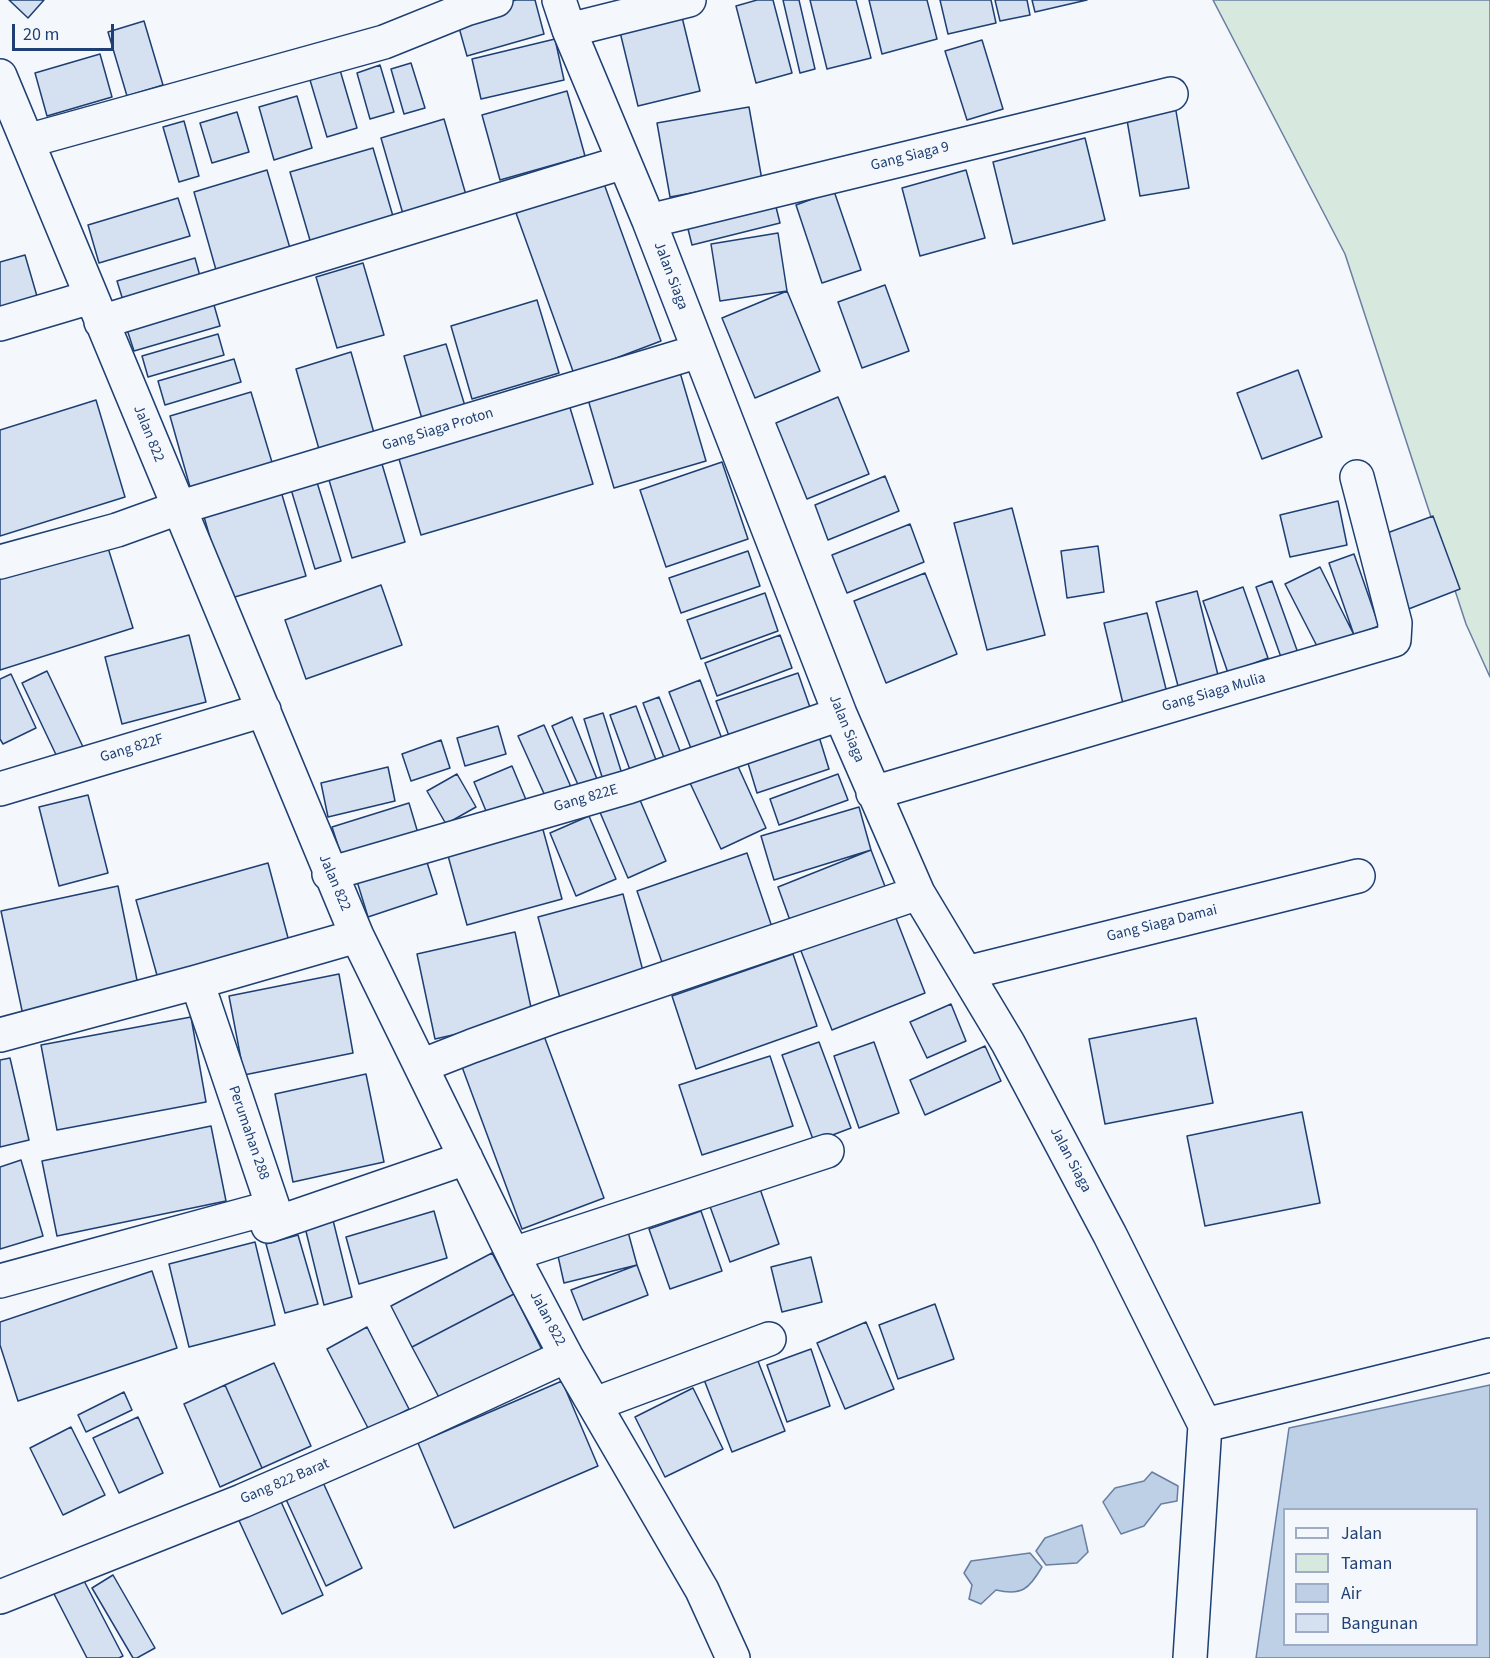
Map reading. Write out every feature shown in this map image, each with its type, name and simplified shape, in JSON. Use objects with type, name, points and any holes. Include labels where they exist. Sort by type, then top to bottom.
[{"type":"street","points":[[27,141],[384,42],[419,30],[466,9],[496,0]]},
{"type":"street","name":"Jalan Siaga","points":[[558,0],[649,221],[840,714],[918,893],[1008,1043],[1110,1235],[1205,1425]]},
{"type":"street","points":[[569,30],[689,0]]},
{"type":"street","name":"Jalan 822","points":[[0,79],[357,936],[513,1254],[566,1356],[702,1590],[733,1658]]},
{"type":"street","name":"Gang Siaga 9","points":[[649,221],[1171,94]]},
{"type":"street","points":[[0,324],[96,309],[624,162]]},
{"type":"street","name":"Gang Siaga Proton","points":[[0,562],[117,530],[178,508],[699,351]]},
{"type":"street","name":"Gang Siaga Mulia","points":[[873,793],[1394,640],[1395,623],[1357,477]]},
{"type":"street","name":"Gang 822F","points":[[0,789],[264,710]]},
{"type":"street","name":"Gang 822E","points":[[330,874],[628,787],[840,714]]},
{"type":"street","name":"Gang Siaga Damai","points":[[966,973],[1358,876]]},
{"type":"street","points":[[421,1066],[552,1017],[918,893]]},
{"type":"street","points":[[0,1035],[357,936]]},
{"type":"street","name":"Perumahan 288","points":[[0,1281],[273,1207],[196,982]]},
{"type":"street","points":[[513,1254],[827,1150]]},
{"type":"street","points":[[268,1226],[466,1158]]},
{"type":"street","points":[[595,1404],[769,1339]]},
{"type":"street","points":[[1190,1658],[1205,1425],[1490,1355]]},
{"type":"street","name":"Gang 822 Barat","points":[[0,1597],[242,1501],[419,1424],[566,1356]]},
{"type":"green space","points":[[1213,0],[1490,0],[1490,677],[1466,624],[1345,254]]},
{"type":"water","points":[[1490,1385],[1490,1658],[1256,1658],[1289,1428]]},
{"type":"water","points":[[1152,1472],[1178,1486],[1177,1501],[1161,1504],[1144,1526],[1121,1534],[1103,1502],[1115,1488],[1144,1481]]},
{"type":"water","points":[[1082,1525],[1088,1552],[1077,1563],[1046,1565],[1036,1551],[1045,1538]]},
{"type":"water","points":[[1030,1553],[1042,1567],[1029,1586],[1012,1592],[996,1590],[981,1604],[969,1599],[972,1585],[964,1573],[971,1561]]},
{"type":"building","points":[[9,0],[44,0],[28,18]]},
{"type":"building","points":[[516,0],[535,0],[544,34],[467,56],[456,17]]},
{"type":"building","points":[[757,0],[773,0],[792,73],[756,83],[736,6]]},
{"type":"building","points":[[783,0],[799,0],[815,69],[800,73]]},
{"type":"building","points":[[810,0],[856,0],[871,58],[827,69]]},
{"type":"building","points":[[869,0],[927,0],[937,39],[882,54]]},
{"type":"building","points":[[940,0],[991,0],[996,23],[948,34]]},
{"type":"building","points":[[995,0],[1027,0],[1030,15],[1000,21]]},
{"type":"building","points":[[1032,0],[1087,0],[1035,12]]},
{"type":"building","points":[[682,17],[700,91],[638,106],[620,32]]},
{"type":"building","points":[[144,21],[163,85],[127,96],[108,32]]},
{"type":"building","points":[[555,39],[564,80],[481,99],[472,59]]},
{"type":"building","points":[[982,40],[1003,109],[967,120],[945,51]]},
{"type":"building","points":[[100,54],[112,97],[47,116],[35,73]]},
{"type":"building","points":[[411,63],[425,108],[404,114],[391,69]]},
{"type":"building","points":[[380,65],[394,112],[370,119],[357,73]]},
{"type":"building","points":[[340,70],[357,128],[327,137],[310,80]]},
{"type":"building","points":[[567,91],[585,156],[500,180],[482,115]]},
{"type":"building","points":[[297,96],[312,148],[274,160],[259,107]]},
{"type":"building","points":[[1175,105],[1189,188],[1140,196],[1126,114]]},
{"type":"building","points":[[749,107],[762,180],[670,197],[657,123]]},
{"type":"building","points":[[237,112],[249,152],[212,163],[200,123]]},
{"type":"building","points":[[444,119],[466,195],[403,214],[381,138]]},
{"type":"building","points":[[184,121],[199,176],[179,182],[163,127]]},
{"type":"building","points":[[1085,138],[1105,220],[1013,244],[993,162]]},
{"type":"building","points":[[373,148],[395,223],[312,247],[290,172]]},
{"type":"building","points":[[267,170],[292,255],[218,277],[194,192]]},
{"type":"building","points":[[966,170],[985,238],[920,256],[902,188]]},
{"type":"building","points":[[603,181],[661,341],[574,374],[516,213]]},
{"type":"building","points":[[834,191],[861,270],[822,283],[796,205]]},
{"type":"building","points":[[178,198],[190,236],[99,263],[88,225]]},
{"type":"building","points":[[775,203],[780,223],[692,245],[687,225]]},
{"type":"building","points":[[778,233],[787,291],[720,301],[711,244]]},
{"type":"building","points":[[25,255],[39,303],[0,315],[0,262]]},
{"type":"building","points":[[195,258],[203,287],[126,310],[117,281]]},
{"type":"building","points":[[363,263],[384,335],[337,348],[316,277]]},
{"type":"building","points":[[885,285],[909,351],[862,368],[838,302]]},
{"type":"building","points":[[210,291],[220,326],[134,351],[123,317]]},
{"type":"building","points":[[787,291],[820,371],[755,398],[722,318]]},
{"type":"building","points":[[537,300],[559,373],[472,399],[451,326]]},
{"type":"building","points":[[218,334],[224,355],[148,377],[142,356]]},
{"type":"building","points":[[446,344],[465,406],[422,419],[404,356]]},
{"type":"building","points":[[351,352],[376,440],[321,456],[296,369]]},
{"type":"building","points":[[234,359],[241,382],[165,405],[158,381]]},
{"type":"building","points":[[679,369],[706,461],[614,488],[587,396]]},
{"type":"building","points":[[1298,370],[1322,437],[1262,459],[1237,393]]},
{"type":"building","points":[[251,392],[274,469],[192,494],[170,416]]},
{"type":"building","points":[[838,397],[869,474],[807,499],[776,423]]},
{"type":"building","points":[[96,400],[125,497],[0,536],[0,430]]},
{"type":"building","points":[[568,401],[593,484],[421,535],[397,452]]},
{"type":"building","points":[[722,462],[748,539],[666,567],[640,490]]},
{"type":"building","points":[[382,464],[405,542],[352,558],[329,480]]},
{"type":"building","points":[[885,476],[899,511],[828,540],[815,505]]},
{"type":"building","points":[[316,479],[341,561],[315,569],[290,486]]},
{"type":"building","points":[[280,488],[306,576],[228,599],[202,510]]},
{"type":"building","points":[[1338,501],[1347,545],[1290,557],[1280,515]]},
{"type":"building","points":[[1012,508],[1045,635],[987,650],[954,523]]},
{"type":"building","points":[[1433,516],[1460,589],[1406,610],[1379,536]]},
{"type":"building","points":[[910,524],[924,562],[847,593],[832,555]]},
{"type":"building","points":[[104,535],[133,628],[0,670],[0,567]]},
{"type":"building","points":[[1098,546],[1104,592],[1067,598],[1061,551]]},
{"type":"building","points":[[748,551],[760,586],[681,613],[669,578]]},
{"type":"building","points":[[1354,554],[1379,626],[1354,635],[1329,563]]},
{"type":"building","points":[[1320,567],[1354,635],[1320,652],[1285,584]]},
{"type":"building","points":[[925,573],[957,654],[886,683],[854,601]]},
{"type":"building","points":[[1272,581],[1298,653],[1282,660],[1256,587]]},
{"type":"building","points":[[381,585],[402,645],[306,679],[285,620]]},
{"type":"building","points":[[1243,587],[1268,658],[1228,673],[1203,601]]},
{"type":"building","points":[[1197,591],[1218,675],[1178,686],[1156,602]]},
{"type":"building","points":[[765,593],[778,631],[701,659],[687,620]]},
{"type":"building","points":[[1147,613],[1168,697],[1124,708],[1104,623]]},
{"type":"building","points":[[189,635],[206,702],[122,724],[105,657]]},
{"type":"building","points":[[780,635],[792,668],[717,696],[705,663]]},
{"type":"building","points":[[47,671],[84,749],[59,761],[22,683]]},
{"type":"building","points":[[798,673],[813,716],[732,744],[716,701]]},
{"type":"building","points":[[11,674],[36,728],[3,744],[0,739],[0,679]]},
{"type":"building","points":[[700,680],[722,739],[692,751],[669,692]]},
{"type":"building","points":[[659,697],[682,756],[666,763],[643,703]]},
{"type":"building","points":[[636,706],[656,760],[630,770],[610,715]]},
{"type":"building","points":[[603,713],[622,774],[603,780],[584,719]]},
{"type":"building","points":[[572,717],[597,779],[579,787],[552,726]]},
{"type":"building","points":[[544,725],[571,787],[546,798],[518,736]]},
{"type":"building","points":[[498,726],[506,754],[465,766],[457,738]]},
{"type":"building","points":[[816,727],[829,769],[757,793],[744,750]]},
{"type":"building","points":[[441,740],[450,768],[411,781],[402,754]]},
{"type":"building","points":[[736,762],[766,828],[721,849],[690,783]]},
{"type":"building","points":[[512,766],[529,807],[491,823],[474,782]]},
{"type":"building","points":[[388,767],[395,801],[328,817],[321,783]]},
{"type":"building","points":[[457,774],[476,807],[446,824],[427,791]]},
{"type":"building","points":[[838,774],[848,800],[779,825],[770,799]]},
{"type":"building","points":[[637,793],[666,861],[628,878],[599,810]]},
{"type":"building","points":[[88,795],[108,873],[59,886],[39,807]]},
{"type":"building","points":[[409,803],[420,840],[344,864],[332,827]]},
{"type":"building","points":[[859,807],[871,850],[774,880],[761,836]]},
{"type":"building","points":[[589,816],[616,879],[576,896],[550,833]]},
{"type":"building","points":[[542,826],[562,899],[467,925],[447,852]]},
{"type":"building","points":[[871,850],[886,889],[792,926],[778,887]]},
{"type":"building","points":[[747,853],[773,930],[664,968],[637,891]]},
{"type":"building","points":[[425,856],[437,894],[368,917],[356,878]]},
{"type":"building","points":[[268,863],[291,949],[160,986],[136,900]]},
{"type":"building","points":[[118,886],[140,995],[24,1020],[1,911]]},
{"type":"building","points":[[623,894],[644,975],[560,998],[538,917]]},
{"type":"building","points":[[892,908],[925,993],[832,1030],[799,946]]},
{"type":"building","points":[[515,932],[533,1017],[435,1039],[417,954]]},
{"type":"building","points":[[793,954],[817,1026],[696,1069],[672,996]]},
{"type":"building","points":[[339,974],[353,1053],[244,1075],[229,996]]},
{"type":"building","points":[[951,1004],[966,1041],[927,1058],[910,1022]]},
{"type":"building","points":[[191,1017],[206,1102],[57,1130],[41,1045]]},
{"type":"building","points":[[1196,1018],[1213,1103],[1105,1124],[1089,1039]]},
{"type":"building","points":[[540,1025],[604,1198],[522,1229],[458,1056]]},
{"type":"building","points":[[819,1042],[851,1128],[814,1142],[782,1055]]},
{"type":"building","points":[[874,1042],[899,1113],[859,1128],[834,1056]]},
{"type":"building","points":[[985,1046],[1001,1081],[925,1115],[910,1080]]},
{"type":"building","points":[[770,1056],[793,1126],[702,1155],[679,1085]]},
{"type":"building","points":[[10,1058],[29,1140],[0,1147],[0,1060]]},
{"type":"building","points":[[366,1074],[384,1162],[293,1182],[275,1094]]},
{"type":"building","points":[[1302,1112],[1320,1203],[1205,1226],[1187,1136]]},
{"type":"building","points":[[211,1126],[226,1201],[57,1236],[42,1161]]},
{"type":"building","points":[[21,1160],[43,1236],[0,1249],[0,1167]]},
{"type":"building","points":[[758,1183],[779,1244],[730,1262],[708,1201]]},
{"type":"building","points":[[330,1208],[352,1297],[324,1305],[302,1215]]},
{"type":"building","points":[[434,1211],[447,1258],[359,1284],[346,1237]]},
{"type":"building","points":[[701,1211],[722,1271],[670,1289],[649,1229]]},
{"type":"building","points":[[627,1228],[637,1265],[564,1283],[556,1247]]},
{"type":"building","points":[[298,1235],[318,1304],[285,1313],[266,1244]]},
{"type":"building","points":[[255,1242],[275,1325],[189,1347],[169,1264]]},
{"type":"building","points":[[492,1253],[514,1294],[412,1347],[391,1306]]},
{"type":"building","points":[[811,1257],[822,1302],[782,1312],[771,1267]]},
{"type":"building","points":[[637,1265],[648,1295],[583,1320],[571,1290]]},
{"type":"building","points":[[152,1271],[177,1348],[18,1401],[0,1345],[0,1322]]},
{"type":"building","points":[[514,1294],[542,1350],[442,1403],[412,1347]]},
{"type":"building","points":[[935,1304],[954,1359],[898,1379],[879,1325]]},
{"type":"building","points":[[866,1322],[894,1389],[845,1409],[817,1343]]},
{"type":"building","points":[[367,1327],[409,1409],[369,1430],[327,1349]]},
{"type":"building","points":[[811,1349],[830,1406],[787,1422],[767,1365]]},
{"type":"building","points":[[756,1356],[785,1431],[732,1452],[703,1377]]},
{"type":"building","points":[[274,1363],[311,1446],[262,1468],[225,1385]]},
{"type":"building","points":[[562,1381],[598,1466],[454,1528],[418,1443]]},
{"type":"building","points":[[225,1385],[262,1468],[220,1487],[184,1404]]},
{"type":"building","points":[[693,1388],[723,1449],[665,1477],[635,1417]]},
{"type":"building","points":[[124,1392],[132,1410],[86,1432],[78,1415]]},
{"type":"building","points":[[138,1417],[163,1473],[119,1493],[93,1438]]},
{"type":"building","points":[[71,1427],[105,1495],[63,1515],[30,1448]]},
{"type":"building","points":[[321,1478],[362,1568],[326,1586],[284,1495]]},
{"type":"building","points":[[278,1495],[323,1595],[282,1614],[236,1514]]},
{"type":"building","points":[[113,1575],[155,1648],[137,1658],[133,1658],[92,1588]]},
{"type":"building","points":[[82,1577],[123,1656],[119,1658],[87,1658],[53,1592]]}]
